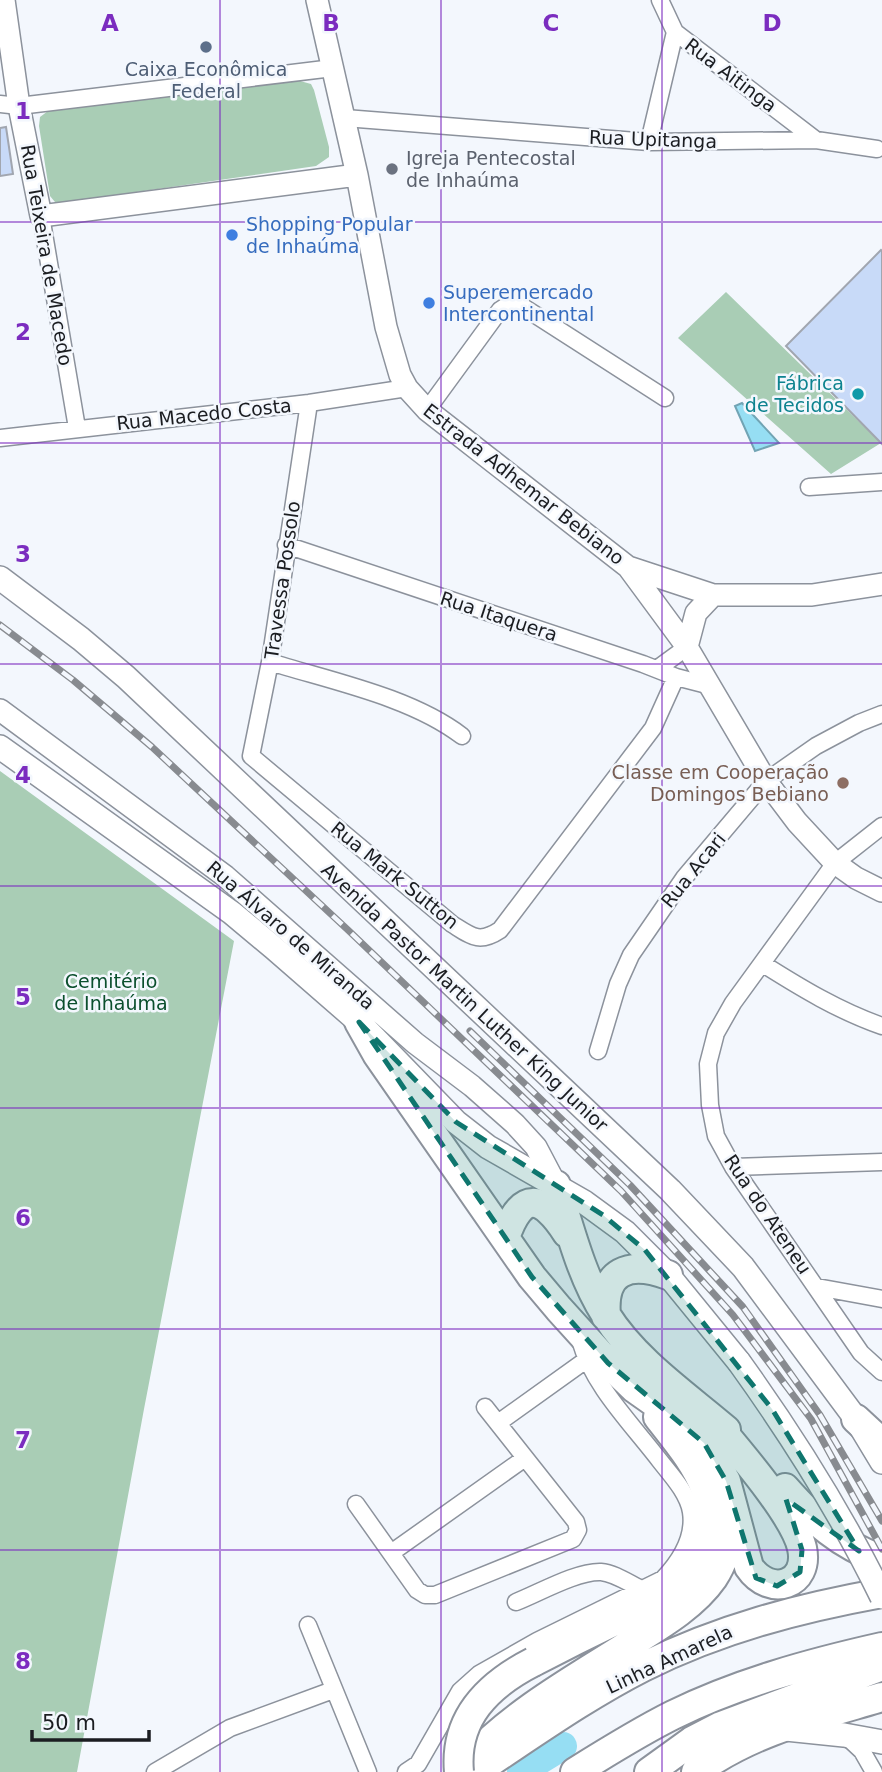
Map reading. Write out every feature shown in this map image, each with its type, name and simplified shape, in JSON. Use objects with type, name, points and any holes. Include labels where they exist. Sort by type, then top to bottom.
[{"type":"highway","points":[[359,1022],[377,1054],[532,1277],[577,1331],[634,1388],[676,1440],[706,1489],[712,1513],[710,1536],[703,1558],[691,1574],[671,1591],[508,1674],[489,1690],[466,1723],[459,1744],[458,1772]]},
{"type":"highway","points":[[556,1185],[574,1245],[590,1286],[606,1316],[645,1360],[755,1456],[816,1522],[840,1541],[882,1560]]},
{"type":"highway","points":[[505,1238],[515,1214],[533,1203],[541,1204],[555,1215],[574,1245]]},
{"type":"highway","points":[[606,1316],[608,1292],[620,1273],[640,1267],[668,1275]]},
{"type":"highway","points":[[634,1388],[685,1424],[704,1443],[726,1481],[749,1567],[757,1578],[777,1586],[793,1580],[800,1572],[803,1562],[797,1534],[779,1505],[712,1419]]},
{"type":"highway","points":[[856,1419],[882,1443]]},
{"type":"highway","points":[[458,1772],[482,1746],[541,1700],[689,1604],[712,1580],[723,1561],[730,1540],[734,1505]]},
{"type":"highway","name":"Linha Amarela","points":[[475,1772],[599,1691],[686,1648],[741,1626],[782,1614],[882,1595]]},
{"type":"highway","points":[[575,1772],[674,1715],[713,1699],[792,1670],[882,1647]]},
{"type":"highway","points":[[696,1772],[770,1719],[882,1666]]},
{"type":"highway","points":[[770,1719],[802,1705],[882,1684]]},
{"type":"highway","points":[[649,1772],[692,1741],[721,1726],[882,1697]]},
{"type":"main road","name":"Rua Teixeira de Macedo","points":[[5,0],[9,105],[41,216]]},
{"type":"main road","name":"Estrada Adhemar Bebiano","points":[[317,0],[345,118],[386,327],[400,375],[407,388],[427,410],[628,567],[687,647],[766,781],[804,830],[835,863],[856,878],[882,891]]},
{"type":"main road","points":[[41,216],[357,175]]},
{"type":"main road","points":[[628,567],[713,595],[812,595],[882,584]]},
{"type":"main road","name":"Avenida Pastor Martin Luther King Junior","points":[[0,578],[126,677],[670,1190],[743,1267],[856,1419],[882,1462]]},
{"type":"main road","points":[[687,647],[696,613],[713,595]]},
{"type":"main road","name":"Rua Álvaro de Miranda","points":[[0,710],[225,876],[415,1043],[472,1086],[536,1147],[556,1185]]},
{"type":"main road","points":[[0,747],[232,913],[359,1022],[456,1122],[488,1147],[556,1185],[625,1232],[668,1275],[739,1362],[812,1472],[859,1549],[882,1595]]},
{"type":"main road","points":[[770,1719],[882,1742]]},
{"type":"street","name":"Rua Aitinga","points":[[660,0],[675,32],[816,140]]},
{"type":"street","points":[[649,142],[675,32]]},
{"type":"street","points":[[9,105],[333,68]]},
{"type":"street","name":"Rua Upitanga","points":[[345,118],[649,142],[816,140],[877,149]]},
{"type":"street","name":"Rua Teixeira de Macedo","points":[[41,216],[77,428]]},
{"type":"street","points":[[427,410],[500,310],[511,303],[517,303],[665,398]]},
{"type":"street","name":"Rua Macedo Costa","points":[[0,438],[309,403],[407,388]]},
{"type":"street","name":"Travessa Possolo","points":[[251,756],[270,662],[309,403]]},
{"type":"street","points":[[809,487],[882,482]]},
{"type":"street","name":"Rua Itaquera","points":[[286,545],[676,677],[711,686]]},
{"type":"street","points":[[657,669],[687,647]]},
{"type":"street","points":[[270,662],[402,704],[431,716],[462,736]]},
{"type":"street","name":"Rua Mark Sutton","points":[[251,756],[452,924],[474,938],[489,937],[500,930],[513,914],[653,728],[676,677]]},
{"type":"street","name":"Rua Acari","points":[[598,1051],[618,984],[631,955],[684,878],[766,781],[816,746],[882,714]]},
{"type":"street","name":"Rua do Ateneu","points":[[882,826],[835,863],[727,1013],[716,1033],[708,1064],[710,1105],[716,1136],[733,1167],[861,1353],[882,1372]]},
{"type":"street","points":[[763,964],[840,1009],[882,1026]]},
{"type":"street","points":[[733,1167],[882,1162]]},
{"type":"street","points":[[817,1287],[882,1298]]},
{"type":"street","points":[[406,1772],[418,1764],[460,1691],[479,1674],[537,1641],[663,1579],[678,1564],[689,1538],[692,1524],[690,1509],[672,1477],[602,1387],[586,1360],[577,1331]]},
{"type":"street","points":[[498,1423],[586,1360]]},
{"type":"street","points":[[356,1504],[417,1590],[425,1595],[435,1595],[573,1539],[578,1530],[576,1522],[485,1406]]},
{"type":"street","points":[[391,1553],[525,1458]]},
{"type":"street","points":[[516,1602],[574,1578],[599,1572],[643,1590]]},
{"type":"street","points":[[308,1625],[368,1772]]},
{"type":"street","points":[[155,1772],[230,1728],[333,1690]]},
{"type":"street","points":[[844,1735],[862,1751],[874,1772]]},
{"type":"highlighted area","points":[[359,1022],[456,1122],[603,1215],[645,1250],[772,1409],[859,1551],[786,1499],[802,1550],[800,1572],[777,1586],[756,1578],[726,1481],[704,1443],[608,1363],[532,1277]]},
{"type":"green space","points":[[300,81],[311,84],[314,90],[329,147],[329,157],[316,166],[61,203],[55,202],[50,196],[39,126],[40,117],[48,111]]},
{"type":"green space","points":[[726,292],[881,443],[831,474],[678,338]]},
{"type":"green space","name":"Cemitério de Inhaúma","points":[[0,771],[234,941],[77,1772],[0,1772]]},
{"type":"water","points":[[742,403],[779,443],[755,451],[735,406]]},
{"type":"building","points":[[6,127],[13,174],[0,176],[0,128]]},
{"type":"building","name":"Fábrica de Tecidos","points":[[882,251],[882,444],[786,346]]},
{"type":"waterway","points":[[521,1772],[563,1746]]},
{"type":"railway","points":[[0,625],[73,680],[152,747],[621,1191],[733,1315],[811,1419],[882,1549]]},
{"type":"railway","points":[[470,1031],[630,1185],[743,1307],[820,1415],[882,1521]]},
{"type":"place","name":"Caixa Econômica Federal","points":[[206,47]]},
{"type":"place","name":"Igreja Pentecostal de Inhaúma","points":[[392,169]]},
{"type":"place","name":"Shopping Popular de Inhaúma","points":[[232,235]]},
{"type":"place","name":"Superemercado Intercontinental","points":[[429,303]]},
{"type":"place","name":"Fábrica de Tecidos","points":[[858,394]]},
{"type":"place","name":"Classe em Cooperação Domingos Bebiano","points":[[843,783]]}]
